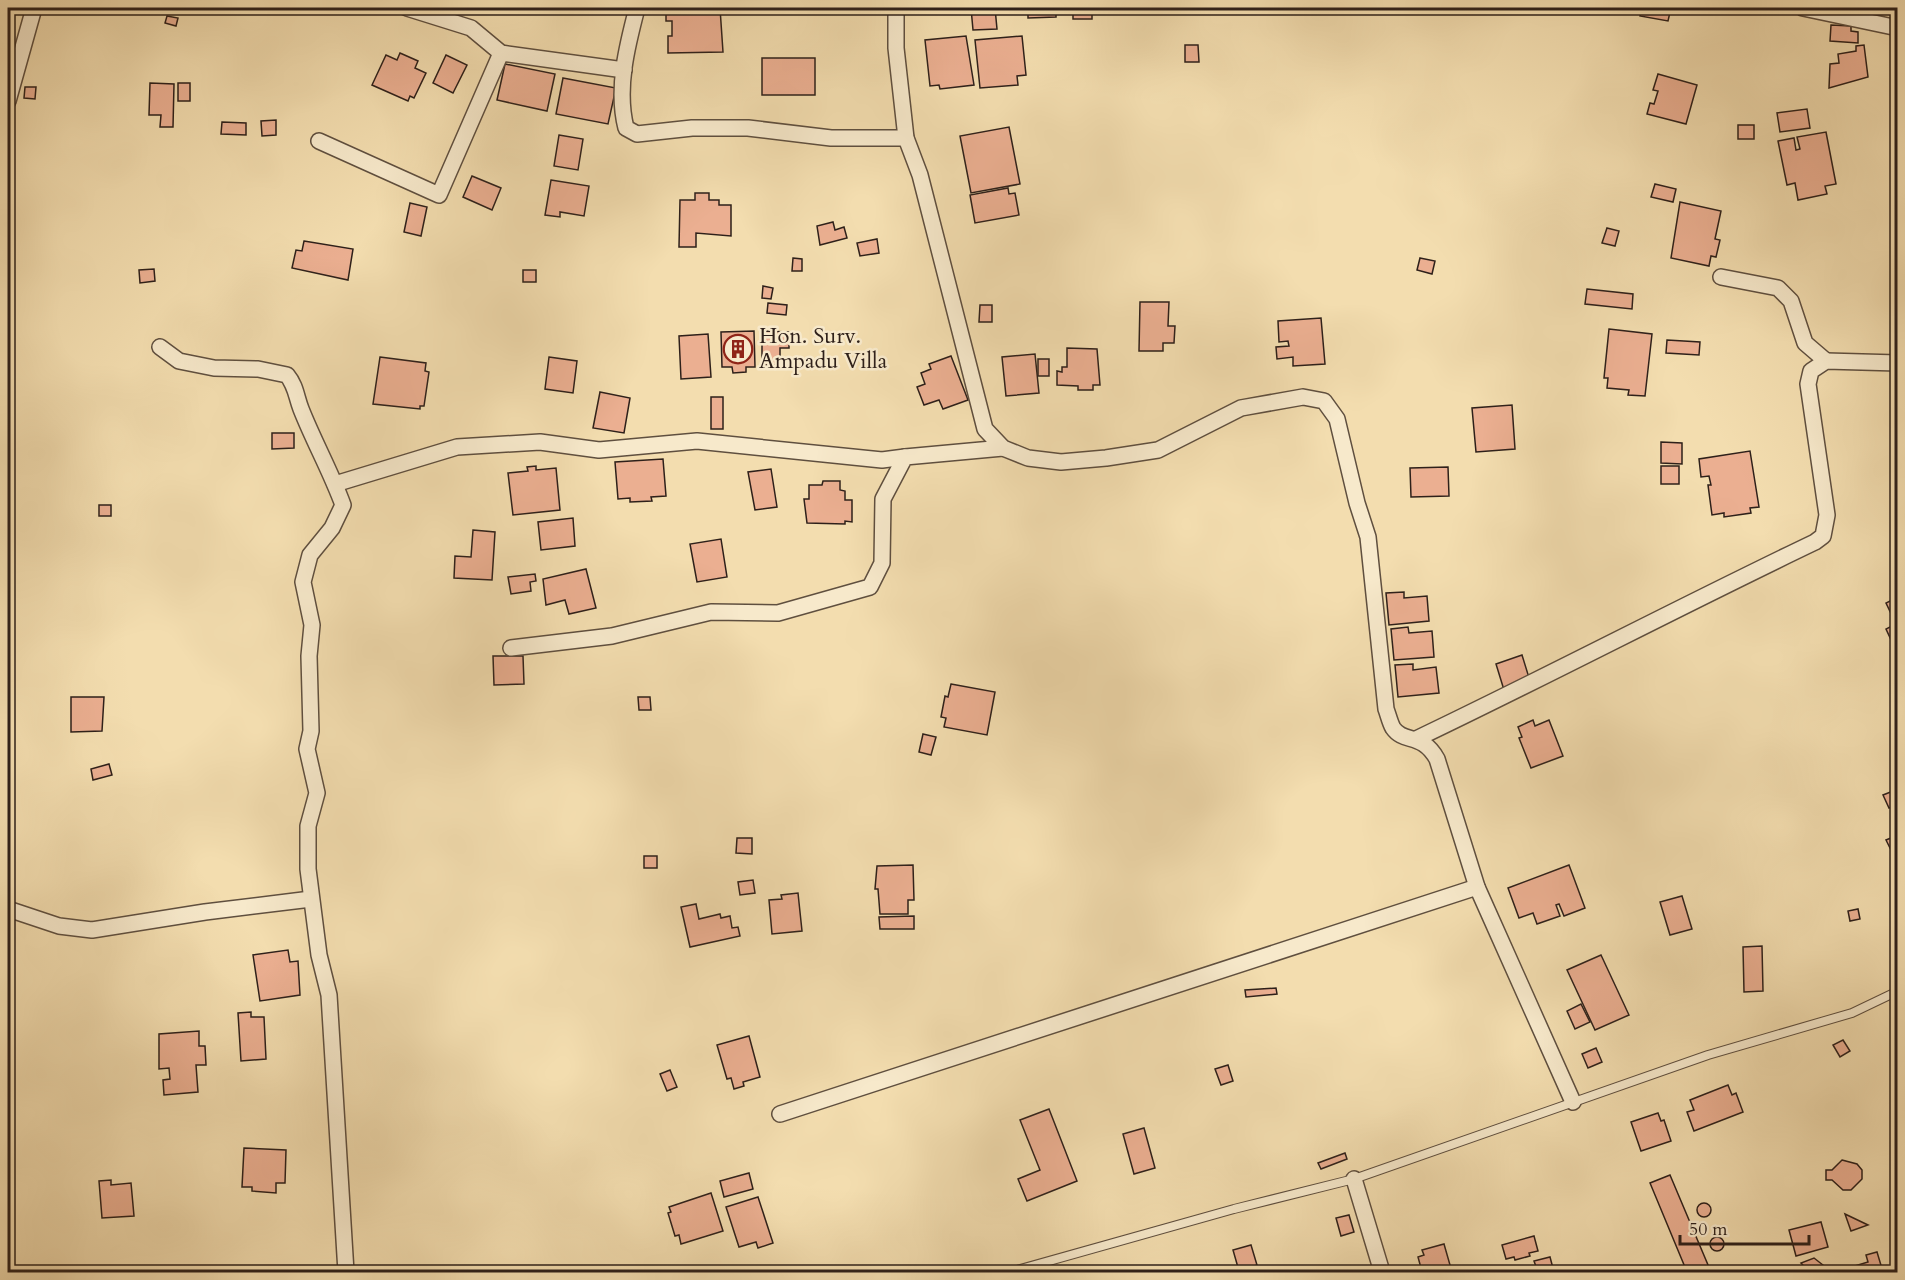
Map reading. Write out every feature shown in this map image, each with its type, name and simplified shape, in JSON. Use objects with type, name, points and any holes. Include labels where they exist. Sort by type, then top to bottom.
[{"type":"street","points":[[8,101],[34,8]]},
{"type":"street","points":[[407,8],[471,28],[501,53],[624,70]]},
{"type":"street","points":[[637,8],[624,70],[621,109],[626,128],[637,134],[692,128],[748,128],[831,138],[906,138]]},
{"type":"street","points":[[896,8],[896,48],[906,138],[920,175],[985,429],[1003,448],[1028,458],[1061,462],[1158,450],[1241,408],[1303,397],[1324,401],[1337,419],[1357,503],[1368,537],[1386,709],[1394,729],[1406,737],[1430,746],[1437,759],[1477,887],[1573,1102]]},
{"type":"street","points":[[1803,8],[1898,28]]},
{"type":"street","points":[[320,141],[439,195],[501,53]]},
{"type":"street","points":[[1721,277],[1778,288],[1791,301],[1805,343],[1826,361]]},
{"type":"street","points":[[160,348],[179,361],[214,368],[258,369],[287,375],[296,386],[301,409],[343,505],[339,517],[310,555],[303,582],[312,625],[309,656],[312,731],[307,749],[317,793],[308,826],[311,899],[332,1016],[346,1272]]},
{"type":"street","points":[[1416,739],[1554,674],[1685,604],[1815,542],[1823,536],[1827,515],[1808,384],[1811,371],[1826,361],[1898,363]]},
{"type":"street","points":[[335,484],[457,447],[540,442],[598,450],[697,441],[882,460],[1003,448]]},
{"type":"street","points":[[511,648],[612,636],[711,612],[778,614],[870,587],[882,562],[883,499],[905,457]]},
{"type":"street","points":[[780,1114],[1477,887]]},
{"type":"street","points":[[8,909],[60,926],[92,930],[205,912],[311,899]]},
{"type":"street","points":[[1354,1179],[1382,1272]]},
{"type":"lane","points":[[1010,1272],[1234,1209],[1354,1179],[1708,1055],[1852,1013],[1898,991]]},
{"type":"building","points":[[666,8],[720,8],[723,52],[668,53],[668,36],[672,36],[672,21],[666,21]]},
{"type":"building","points":[[971,8],[995,8],[997,29],[973,30]]},
{"type":"building","points":[[1028,8],[1056,8],[1056,17],[1028,18]]},
{"type":"building","points":[[1073,8],[1092,8],[1092,19],[1073,19]]},
{"type":"building","points":[[1642,8],[1671,8],[1668,21],[1640,16]]},
{"type":"building","points":[[167,16],[178,18],[176,26],[165,23]]},
{"type":"building","points":[[1831,25],[1851,26],[1851,31],[1858,32],[1858,43],[1830,41]]},
{"type":"building","points":[[966,36],[974,85],[940,89],[939,85],[930,86],[925,40]]},
{"type":"building","points":[[1022,36],[1026,75],[1017,76],[1018,85],[980,88],[975,40]]},
{"type":"building","points":[[1185,45],[1198,45],[1199,62],[1185,62]]},
{"type":"building","points":[[1864,45],[1868,77],[1829,88],[1830,64],[1839,63],[1838,54],[1856,51],[1856,46]]},
{"type":"building","points":[[400,53],[418,61],[415,68],[426,73],[414,98],[410,96],[408,101],[372,85],[386,55],[397,60]]},
{"type":"building","points":[[446,55],[467,65],[453,93],[433,83]]},
{"type":"building","points":[[762,58],[815,58],[815,95],[762,95]]},
{"type":"building","points":[[505,64],[555,74],[547,111],[497,100]]},
{"type":"building","points":[[1658,74],[1697,85],[1686,124],[1647,114],[1650,103],[1654,104],[1658,91],[1653,90]]},
{"type":"building","points":[[563,78],[616,88],[608,124],[556,114]]},
{"type":"building","points":[[150,83],[174,84],[173,127],[160,127],[161,115],[149,115]]},
{"type":"building","points":[[178,83],[190,83],[190,101],[178,101]]},
{"type":"building","points":[[25,87],[36,87],[35,99],[24,98]]},
{"type":"building","points":[[1807,109],[1810,128],[1780,132],[1777,113]]},
{"type":"building","points":[[276,120],[276,135],[262,136],[261,121]]},
{"type":"building","points":[[222,122],[246,123],[246,135],[221,134]]},
{"type":"building","points":[[1738,125],[1754,125],[1754,139],[1738,139]]},
{"type":"building","points":[[1009,127],[1020,184],[971,193],[960,136]]},
{"type":"building","points":[[1826,132],[1836,184],[1825,186],[1827,194],[1798,200],[1795,183],[1787,185],[1778,141],[1794,138],[1796,150],[1800,149],[1797,137]]},
{"type":"building","points":[[559,135],[583,139],[578,170],[554,166]]},
{"type":"building","points":[[472,176],[501,188],[492,210],[463,197]]},
{"type":"building","points":[[551,180],[589,186],[584,216],[560,212],[560,217],[545,215]]},
{"type":"building","points":[[1655,184],[1676,189],[1673,202],[1651,197]]},
{"type":"building","points":[[1008,188],[1009,194],[1015,193],[1019,215],[975,223],[970,195]]},
{"type":"building","points":[[695,193],[709,193],[709,200],[719,200],[719,205],[731,205],[731,236],[696,233],[696,247],[679,247],[680,200],[695,200]]},
{"type":"building","points":[[1680,202],[1721,211],[1715,239],[1720,240],[1716,257],[1711,256],[1709,266],[1671,258]]},
{"type":"building","points":[[410,203],[427,207],[421,236],[404,232]]},
{"type":"building","points":[[833,222],[835,230],[844,227],[847,238],[820,245],[817,226]]},
{"type":"building","points":[[1607,228],[1619,231],[1615,246],[1602,243]]},
{"type":"building","points":[[877,239],[879,253],[860,256],[857,243]]},
{"type":"building","points":[[304,241],[353,249],[348,280],[292,268],[296,250],[302,251]]},
{"type":"building","points":[[793,258],[802,259],[802,271],[792,271]]},
{"type":"building","points":[[1420,258],[1435,261],[1432,274],[1417,270]]},
{"type":"building","points":[[154,269],[155,281],[140,283],[139,270]]},
{"type":"building","points":[[523,270],[536,270],[536,282],[523,282]]},
{"type":"building","points":[[763,286],[773,288],[771,299],[762,298]]},
{"type":"building","points":[[1587,289],[1633,294],[1632,309],[1585,304]]},
{"type":"building","points":[[1140,302],[1169,302],[1168,326],[1175,326],[1174,343],[1163,343],[1163,351],[1139,351]]},
{"type":"building","points":[[768,303],[787,305],[786,315],[767,313]]},
{"type":"building","points":[[980,305],[992,305],[992,322],[979,322]]},
{"type":"building","points":[[1321,318],[1325,364],[1293,366],[1293,357],[1277,359],[1276,347],[1289,346],[1288,341],[1279,342],[1278,321]]},
{"type":"building","points":[[1609,329],[1652,334],[1645,396],[1628,395],[1629,390],[1607,388],[1608,378],[1604,378]]},
{"type":"building","name":"Hon. Surv. Ampadu Villa","points":[[754,331],[755,367],[746,367],[746,372],[733,373],[732,367],[722,367],[721,332]]},
{"type":"building","points":[[762,331],[789,332],[789,348],[780,348],[780,365],[762,365]]},
{"type":"building","points":[[708,334],[711,377],[681,379],[679,336]]},
{"type":"building","points":[[1667,340],[1700,342],[1699,355],[1666,353]]},
{"type":"building","points":[[1067,348],[1097,349],[1100,385],[1093,385],[1093,390],[1078,390],[1078,386],[1057,385],[1057,371],[1062,372],[1062,367],[1067,367]]},
{"type":"building","points":[[1035,354],[1039,393],[1006,396],[1002,357]]},
{"type":"building","points":[[951,356],[968,400],[943,409],[939,400],[924,405],[917,387],[925,384],[921,373],[931,369],[929,364]]},
{"type":"building","points":[[380,357],[426,363],[425,371],[429,372],[424,406],[420,406],[420,409],[373,404]]},
{"type":"building","points":[[549,357],[577,361],[573,393],[545,389]]},
{"type":"building","points":[[1038,359],[1049,359],[1049,376],[1038,376]]},
{"type":"building","points":[[600,392],[630,398],[624,433],[593,428]]},
{"type":"building","points":[[711,397],[723,397],[723,429],[711,429]]},
{"type":"building","points":[[1512,405],[1515,449],[1476,452],[1472,408]]},
{"type":"building","points":[[272,433],[294,433],[294,448],[272,449]]},
{"type":"building","points":[[1661,442],[1682,443],[1682,464],[1661,463]]},
{"type":"building","points":[[1750,451],[1759,507],[1750,508],[1751,513],[1724,517],[1724,513],[1712,515],[1709,476],[1701,477],[1699,459]]},
{"type":"building","points":[[663,459],[666,496],[651,497],[652,501],[630,502],[630,498],[618,499],[615,462]]},
{"type":"building","points":[[536,466],[536,470],[556,468],[560,510],[513,515],[508,473],[528,471],[527,467]]},
{"type":"building","points":[[1661,466],[1679,466],[1679,484],[1661,484]]},
{"type":"building","points":[[1448,467],[1449,496],[1411,497],[1410,468]]},
{"type":"building","points":[[771,469],[777,507],[755,510],[748,472]]},
{"type":"building","points":[[823,481],[840,481],[840,490],[845,491],[845,500],[852,500],[852,522],[845,521],[845,524],[807,523],[804,499],[809,499],[809,485],[822,485]]},
{"type":"building","points":[[99,505],[111,505],[111,516],[99,516]]},
{"type":"building","points":[[573,518],[575,546],[541,550],[538,522]]},
{"type":"building","points":[[473,530],[495,532],[492,580],[454,578],[455,556],[471,557]]},
{"type":"building","points":[[721,539],[727,577],[697,582],[690,544]]},
{"type":"building","points":[[586,569],[596,608],[569,614],[565,600],[546,605],[543,579]]},
{"type":"building","points":[[535,574],[536,581],[530,582],[531,591],[511,594],[508,577]]},
{"type":"building","points":[[1404,592],[1404,598],[1427,596],[1429,621],[1389,625],[1386,593]]},
{"type":"building","points":[[1898,597],[1898,642],[1893,644],[1886,629],[1896,624],[1886,603]]},
{"type":"building","points":[[1408,627],[1409,633],[1432,631],[1434,657],[1394,660],[1391,629]]},
{"type":"building","points":[[1522,655],[1530,681],[1504,690],[1496,664]]},
{"type":"building","points":[[493,656],[523,656],[524,684],[494,685]]},
{"type":"building","points":[[1413,664],[1413,670],[1436,667],[1439,693],[1398,697],[1395,665]]},
{"type":"building","points":[[951,684],[995,692],[987,735],[944,727],[946,718],[941,717],[945,696],[948,697]]},
{"type":"building","points":[[71,697],[104,697],[102,731],[71,732]]},
{"type":"building","points":[[638,697],[650,697],[651,710],[639,710]]},
{"type":"building","points":[[1533,720],[1535,726],[1549,720],[1563,756],[1531,768],[1519,738],[1522,737],[1518,727]]},
{"type":"building","points":[[923,734],[936,737],[931,755],[919,752]]},
{"type":"building","points":[[109,764],[112,775],[93,780],[91,769]]},
{"type":"building","points":[[1898,789],[1898,805],[1889,808],[1883,795]]},
{"type":"building","points":[[1898,835],[1898,849],[1892,852],[1886,840]]},
{"type":"building","points":[[737,838],[752,838],[752,854],[736,853]]},
{"type":"building","points":[[644,856],[657,856],[657,868],[644,868]]},
{"type":"building","points":[[913,865],[914,900],[908,900],[908,914],[880,914],[878,889],[875,889],[877,866]]},
{"type":"building","points":[[1569,865],[1585,908],[1564,916],[1559,904],[1556,905],[1560,916],[1537,924],[1533,913],[1519,918],[1508,888]]},
{"type":"building","points":[[753,880],[755,893],[740,895],[738,882]]},
{"type":"building","points":[[798,893],[802,931],[772,934],[769,900],[782,899],[781,895]]},
{"type":"building","points":[[1682,896],[1692,929],[1670,935],[1660,902]]},
{"type":"building","points":[[696,904],[699,919],[720,914],[721,918],[730,916],[732,928],[738,927],[740,936],[690,947],[681,907]]},
{"type":"building","points":[[1858,909],[1860,919],[1850,921],[1848,911]]},
{"type":"building","points":[[914,916],[914,929],[880,929],[879,917]]},
{"type":"building","points":[[1762,946],[1763,991],[1744,992],[1743,947]]},
{"type":"building","points":[[288,950],[290,962],[298,961],[300,995],[260,1001],[253,955]]},
{"type":"building","points":[[1601,955],[1629,1015],[1595,1030],[1567,970]]},
{"type":"building","points":[[1276,988],[1277,994],[1246,997],[1245,990]]},
{"type":"building","points":[[1581,1004],[1590,1022],[1575,1029],[1567,1011]]},
{"type":"building","points":[[251,1012],[251,1017],[264,1017],[266,1059],[241,1061],[238,1013]]},
{"type":"building","points":[[199,1031],[199,1046],[205,1046],[206,1065],[196,1065],[198,1092],[164,1095],[163,1080],[170,1079],[169,1068],[159,1069],[159,1034]]},
{"type":"building","points":[[749,1036],[760,1077],[743,1082],[744,1086],[734,1089],[731,1078],[727,1079],[717,1045]]},
{"type":"building","points":[[1843,1040],[1850,1051],[1840,1057],[1833,1045]]},
{"type":"building","points":[[1596,1048],[1602,1062],[1588,1068],[1582,1054]]},
{"type":"building","points":[[1228,1065],[1233,1081],[1221,1085],[1215,1069]]},
{"type":"building","points":[[670,1070],[677,1087],[667,1091],[660,1074]]},
{"type":"building","points":[[1728,1085],[1732,1095],[1736,1093],[1743,1112],[1694,1131],[1687,1112],[1694,1110],[1690,1100]]},
{"type":"building","points":[[1049,1109],[1077,1181],[1027,1201],[1018,1179],[1040,1170],[1020,1120]]},
{"type":"building","points":[[1658,1113],[1661,1121],[1664,1120],[1671,1141],[1641,1151],[1631,1122]]},
{"type":"building","points":[[1144,1128],[1155,1168],[1134,1174],[1123,1134]]},
{"type":"building","points":[[244,1148],[286,1150],[285,1183],[276,1183],[276,1193],[252,1191],[252,1187],[242,1187]]},
{"type":"building","points":[[1345,1153],[1347,1159],[1321,1169],[1318,1163]]},
{"type":"building","points":[[1842,1160],[1857,1164],[1862,1170],[1862,1179],[1851,1190],[1843,1190],[1832,1180],[1826,1180],[1826,1170],[1832,1170]]},
{"type":"building","points":[[749,1173],[753,1189],[724,1197],[720,1181]]},
{"type":"building","points":[[1670,1175],[1711,1272],[1687,1272],[1650,1183]]},
{"type":"building","points":[[111,1180],[111,1185],[131,1183],[134,1216],[102,1218],[99,1181]]},
{"type":"building","points":[[711,1193],[723,1231],[681,1244],[679,1235],[675,1236],[668,1213],[671,1212],[669,1207]]},
{"type":"building","points":[[758,1197],[773,1243],[758,1248],[756,1242],[739,1247],[726,1207]]},
{"type":"building","points":[[1701,1203],[1707,1203],[1711,1210],[1707,1217],[1701,1217],[1697,1213],[1697,1207]]},
{"type":"building","points":[[1845,1214],[1868,1225],[1851,1231]]},
{"type":"building","points":[[1349,1215],[1354,1232],[1341,1236],[1336,1218]]},
{"type":"building","points":[[1821,1222],[1828,1247],[1796,1256],[1789,1230]]},
{"type":"building","points":[[1534,1236],[1538,1251],[1515,1260],[1514,1257],[1506,1259],[1502,1245]]},
{"type":"building","points":[[1717,1237],[1722,1239],[1724,1244],[1722,1249],[1717,1251],[1712,1249],[1710,1244],[1712,1239]]},
{"type":"building","points":[[1444,1244],[1452,1272],[1429,1272],[1427,1266],[1421,1268],[1418,1257],[1424,1255],[1422,1250]]},
{"type":"building","points":[[1251,1245],[1257,1265],[1239,1271],[1233,1250]]},
{"type":"building","points":[[1877,1252],[1883,1272],[1835,1272],[1868,1262],[1866,1255]]},
{"type":"building","points":[[1550,1257],[1554,1272],[1538,1272],[1534,1261]]},
{"type":"building","points":[[1814,1258],[1828,1269],[1825,1272],[1809,1272],[1801,1263]]},
{"type":"place","name":"Hon. Surv. Ampadu Villa","points":[[738,349]]}]
